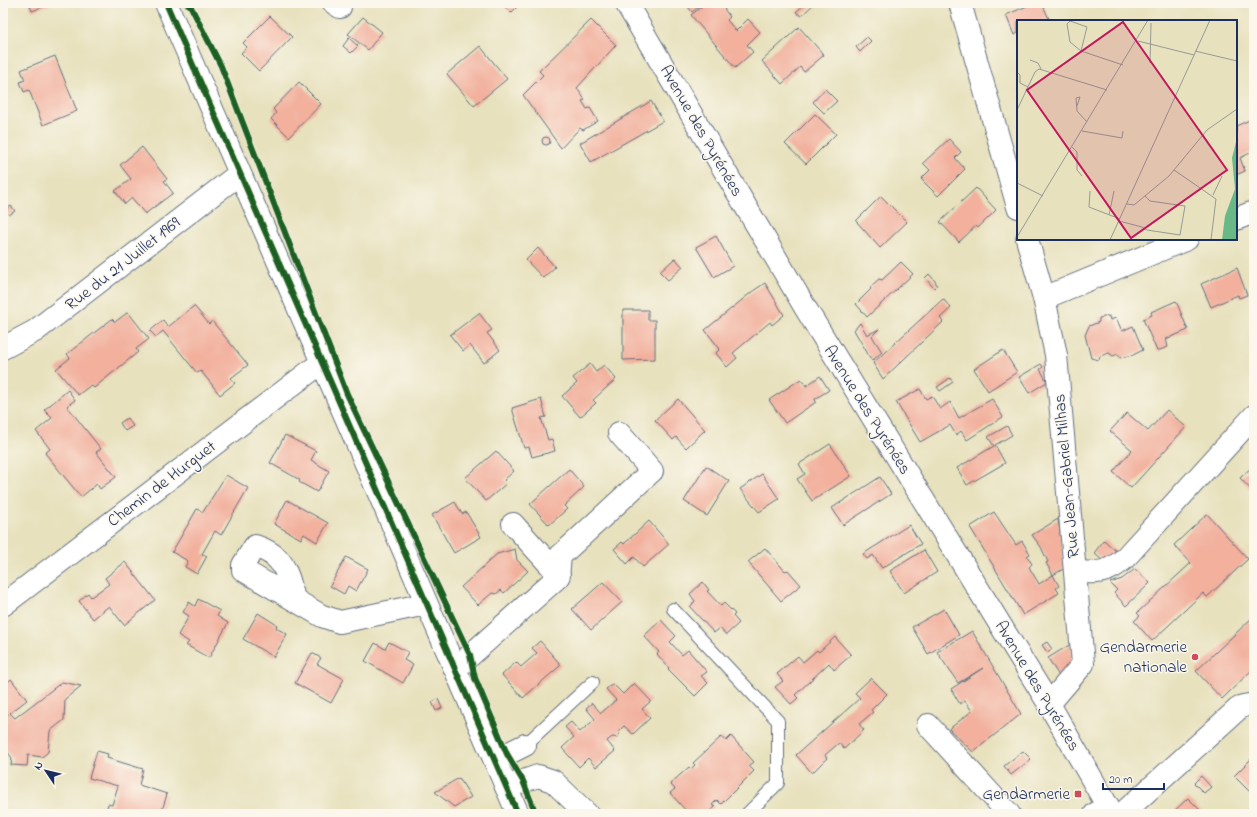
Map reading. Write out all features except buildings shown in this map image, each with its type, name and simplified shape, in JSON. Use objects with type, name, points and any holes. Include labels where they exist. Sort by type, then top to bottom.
[{"type":"street","points":[[166,3],[518,814]]},
{"type":"street","name":"Avenue des Pyrénées","points":[[626,3],[806,309],[1049,704],[1109,812]]},
{"type":"street","points":[[960,3],[1017,203]]},
{"type":"street","name":"Rue du 21 Juillet 1969","points":[[3,348],[35,331],[240,174]]},
{"type":"street","points":[[1237,219],[1254,212]]},
{"type":"street","name":"Rue Jean-Gabriel Milhas","points":[[1027,240],[1044,298],[1056,355],[1083,664],[1049,704]]},
{"type":"street","points":[[1044,298],[1186,240]]},
{"type":"street","name":"Chemin de Hurguet","points":[[3,605],[321,363]]},
{"type":"street","points":[[1075,572],[1104,572],[1116,566],[1254,416]]},
{"type":"street","points":[[455,669],[558,577],[560,556],[652,471],[620,433]]},
{"type":"street","points":[[513,524],[559,575]]},
{"type":"street","points":[[294,599],[322,616],[340,622],[426,604]]},
{"type":"street","points":[[1109,812],[1238,709],[1254,704]]},
{"type":"street","points":[[928,725],[1009,814]]},
{"type":"street","points":[[495,760],[525,745]]},
{"type":"street","points":[[506,787],[538,776],[553,781],[587,814]]},
{"type":"lane","points":[[673,609],[778,721],[778,783],[747,814]]},
{"type":"lane","points":[[525,745],[593,682]]},
{"type":"cycle path","points":[[166,3],[518,814]]},
{"type":"cycle path","points":[[185,3],[190,5],[221,66],[347,394],[470,655],[475,678],[507,754],[523,781],[536,814]]},
{"type":"place","name":"Gendarmerie nationale","points":[[1195,657]]},
{"type":"place","name":"Gendarmerie","points":[[1078,794]]}]
